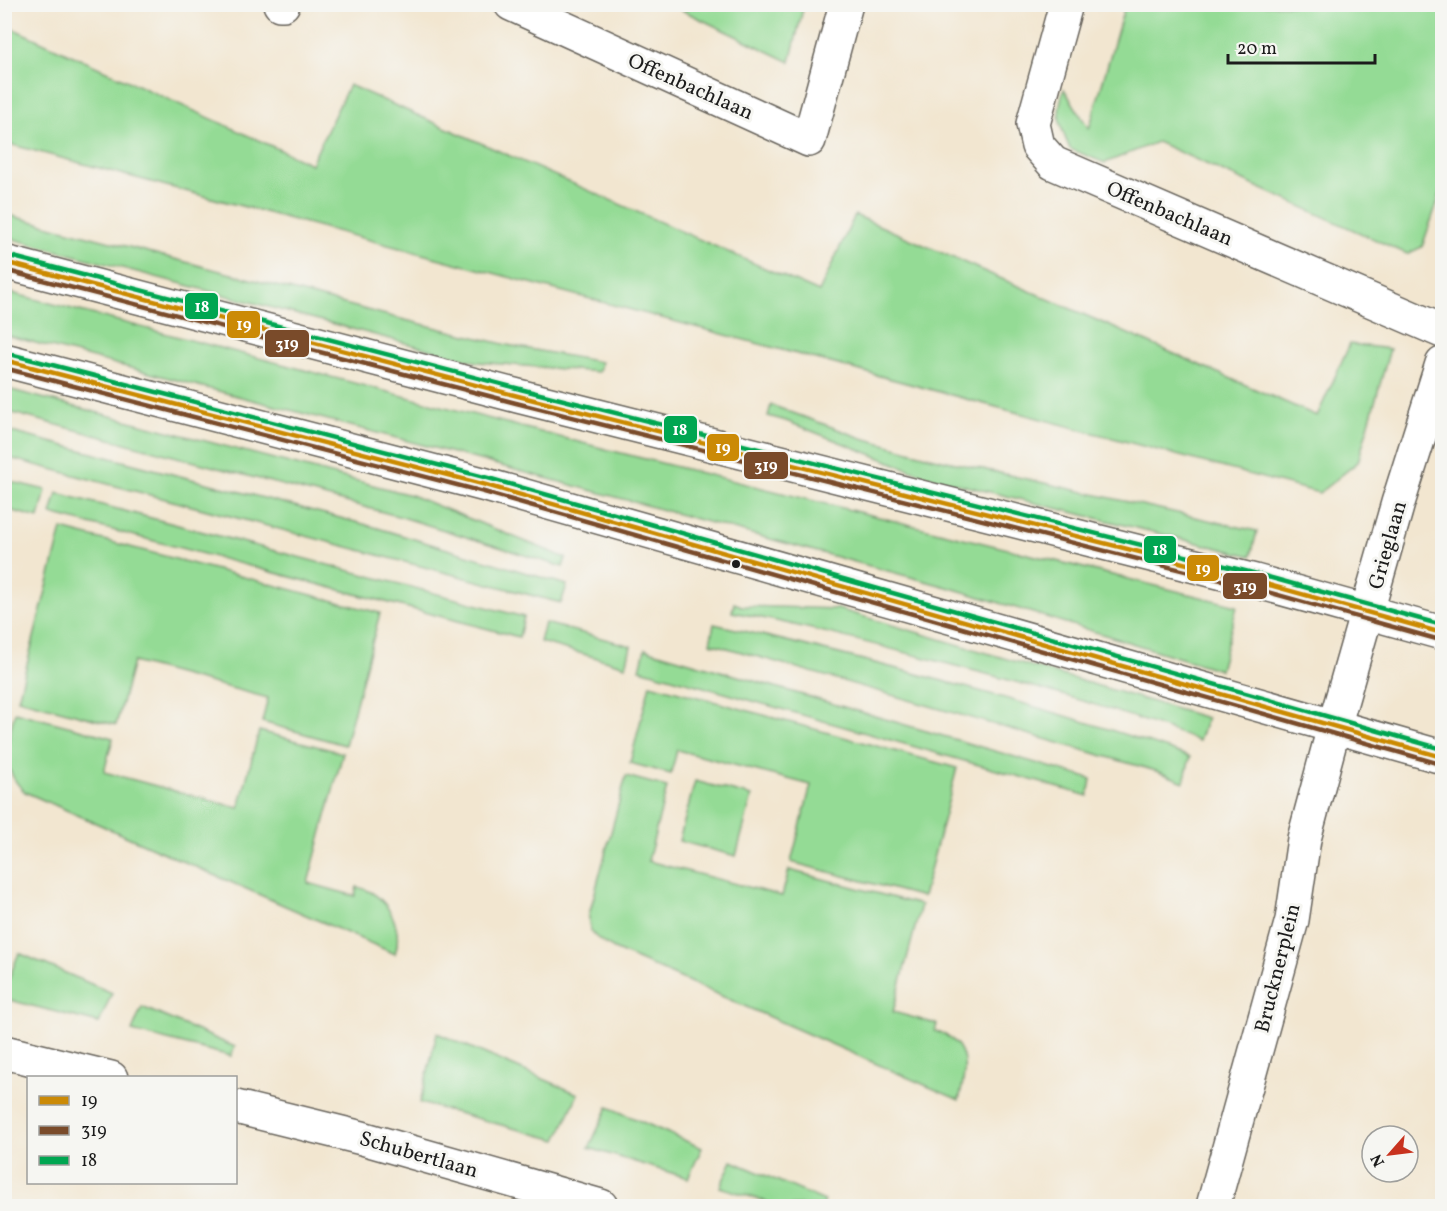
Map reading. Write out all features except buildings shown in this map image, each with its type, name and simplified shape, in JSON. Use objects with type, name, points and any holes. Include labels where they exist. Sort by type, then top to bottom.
[{"type":"main road","name":"Offenbachlaan","points":[[511,4],[809,140],[846,4]]},
{"type":"main road","name":"Offenbachlaan","points":[[1066,4],[1033,124],[1038,146],[1053,163],[1443,331]]},
{"type":"main road","points":[[4,262],[518,396],[1255,581],[1443,633]]},
{"type":"main road","points":[[4,360],[498,488],[1443,758]]},
{"type":"main road","name":"Grieglaan","points":[[1334,727],[1398,503],[1443,364]]},
{"type":"main road","name":"Brucknerplein","points":[[1213,1206],[1292,920],[1304,839],[1334,727]]},
{"type":"main road","points":[[4,1052],[107,1076]]},
{"type":"main road","name":"Schubertlaan","points":[[237,1107],[362,1138],[601,1206]]},
{"type":"green space","points":[[671,5],[804,5],[790,62]]},
{"type":"green space","points":[[1125,5],[1432,5],[1442,9],[1442,189],[1422,247],[1407,254],[1157,142],[1105,163],[1070,149],[1063,133],[1059,113],[1064,89],[1089,129]]},
{"type":"green space","points":[[5,25],[311,164],[349,85],[819,292],[855,215],[1317,416],[1350,344],[1390,349],[1358,462],[1319,493],[5,143]]},
{"type":"green space","points":[[5,214],[401,319],[507,345],[601,362],[599,372],[477,362],[5,237]]},
{"type":"green space","points":[[4,291],[613,451],[1237,606],[1220,670],[947,587],[457,454],[5,335]]},
{"type":"green space","points":[[4,388],[411,495],[566,558],[563,567],[405,518],[5,411]]},
{"type":"green space","points":[[771,405],[862,438],[938,459],[1257,531],[1251,556],[929,477],[768,416]]},
{"type":"green space","points":[[4,430],[371,526],[567,585],[561,603],[5,457]]},
{"type":"green space","points":[[4,480],[46,490],[39,518],[5,509]]},
{"type":"green space","points":[[57,493],[524,617],[519,637],[51,514]]},
{"type":"green space","points":[[62,529],[380,613],[345,745],[262,722],[268,698],[133,662],[116,725],[18,699]]},
{"type":"green space","points":[[734,603],[742,606],[838,609],[1207,718],[1199,741],[1134,717],[1036,687],[835,635],[732,612]]},
{"type":"green space","points":[[545,623],[631,646],[626,666],[540,642]]},
{"type":"green space","points":[[714,624],[943,681],[1137,738],[1190,757],[1184,782],[1156,771],[710,643]]},
{"type":"green space","points":[[645,649],[1091,779],[1088,796],[640,669]]},
{"type":"green space","points":[[650,684],[957,768],[923,897],[791,862],[811,785],[677,750],[671,774],[630,763]]},
{"type":"green space","points":[[15,712],[113,738],[104,772],[239,808],[259,731],[343,753],[308,883],[355,896],[357,887],[376,896],[384,903],[395,922],[397,943],[395,954],[25,792],[17,783],[8,765],[9,735]]},
{"type":"green space","points":[[626,776],[667,787],[648,861],[782,896],[789,870],[921,905],[893,1012],[937,1024],[935,1031],[947,1036],[961,1050],[964,1058],[964,1078],[959,1100],[614,949],[595,936],[590,927],[589,915]]},
{"type":"green space","points":[[695,781],[752,796],[736,856],[679,841]]},
{"type":"green space","points":[[19,953],[112,993],[99,1023],[5,999],[5,988]]},
{"type":"green space","points":[[142,1007],[235,1047],[231,1056],[132,1031]]},
{"type":"green space","points":[[437,1033],[578,1094],[557,1140],[420,1103]]},
{"type":"green space","points":[[608,1107],[702,1148],[688,1178],[589,1148]]},
{"type":"green space","points":[[732,1161],[825,1201],[822,1206],[780,1206],[720,1187]]},
{"type":"transit line","name":"18","points":[[6,255],[520,389],[1257,574],[1442,625]]},
{"type":"transit line","name":"19","points":[[4,262],[518,396],[1255,581],[1442,633]]},
{"type":"transit line","name":"319","points":[[4,270],[516,403],[1253,588],[1440,640]]},
{"type":"transit line","name":"18","points":[[6,353],[488,478],[1442,749]]},
{"type":"transit line","name":"19","points":[[4,360],[486,485],[1442,757]]},
{"type":"transit line","name":"319","points":[[4,368],[484,492],[1440,764]]}]
